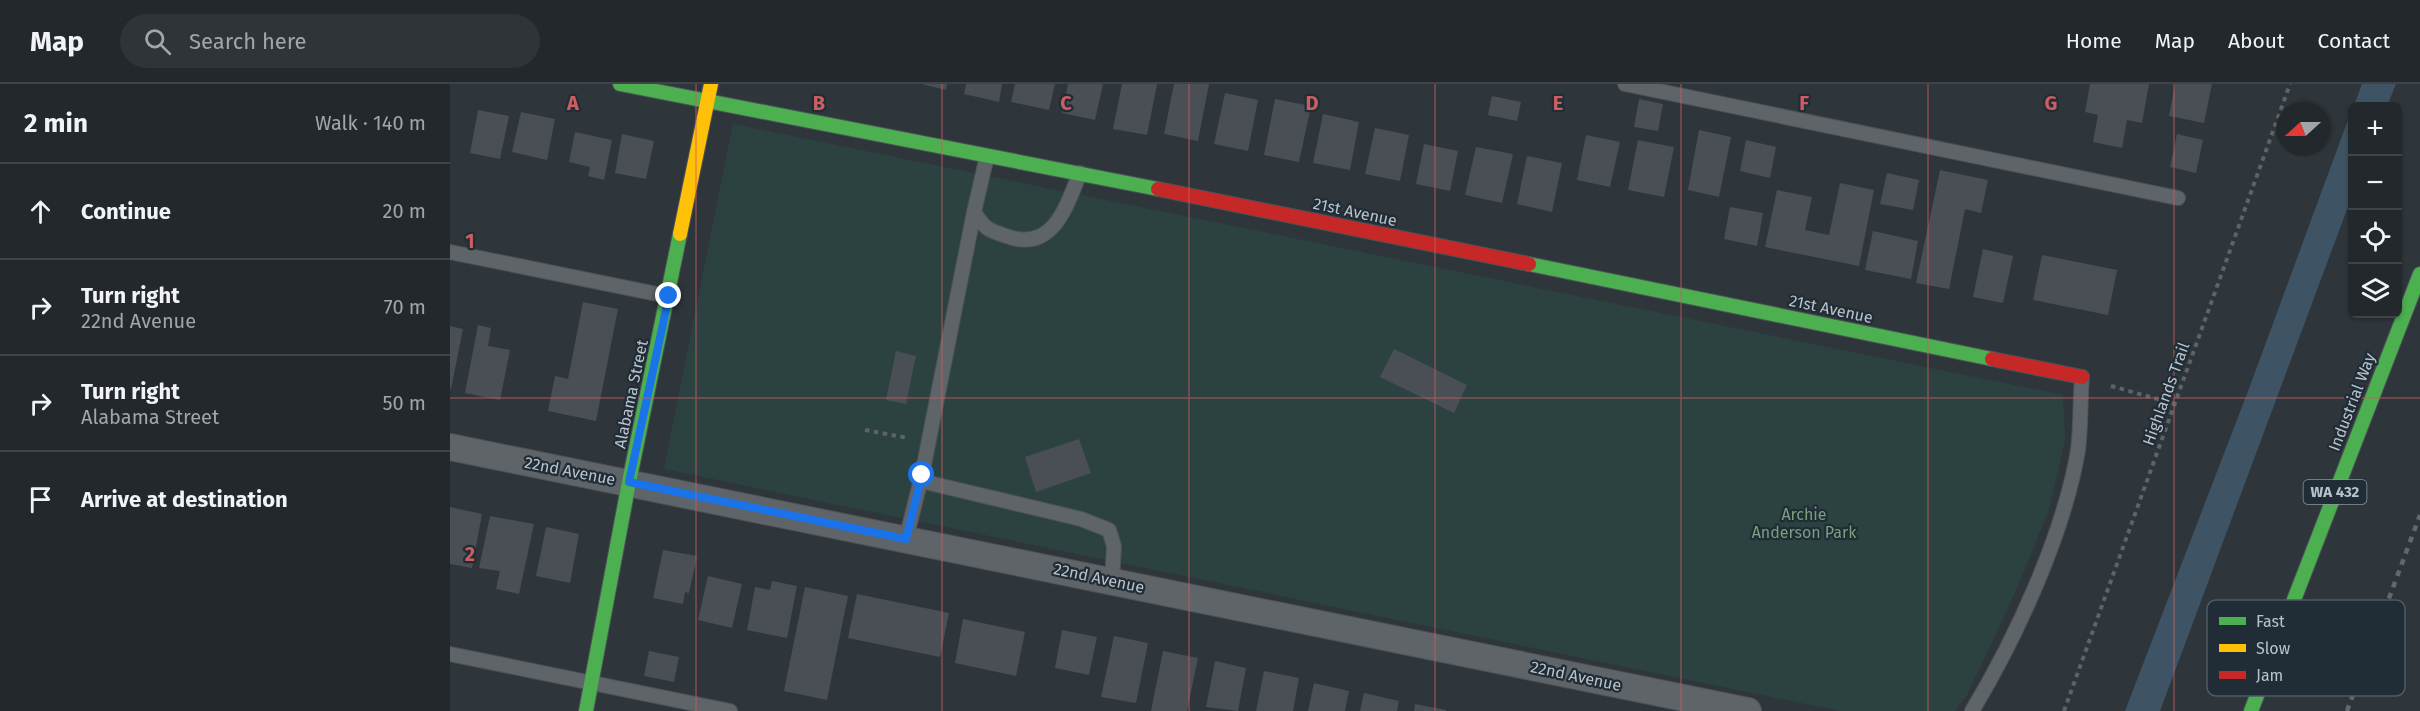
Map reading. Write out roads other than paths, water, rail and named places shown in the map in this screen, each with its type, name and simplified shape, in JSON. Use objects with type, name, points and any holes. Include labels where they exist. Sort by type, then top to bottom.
[{"type":"street","name":"21st Avenue","points":[[620,84],[707,103],[1080,173],[2082,377]]},
{"type":"street","name":"Alabama Street","points":[[586,711],[629,482],[711,84]]},
{"type":"street","name":"Industrial Way","points":[[2294,600],[2420,273]]},
{"type":"street","name":"22nd Avenue","points":[[450,447],[1748,711]]},
{"type":"street","name":"Industrial Way","points":[[2251,711],[2257,696]]},
{"type":"lane","points":[[1625,84],[2178,198]]},
{"type":"lane","points":[[906,539],[921,482],[987,156]]},
{"type":"lane","points":[[974,212],[985,229],[1017,240],[1043,236],[1061,218],[1080,173]]},
{"type":"lane","points":[[450,252],[669,296]]},
{"type":"lane","points":[[1972,711],[1988,684],[2056,531],[2078,450],[2082,377]]},
{"type":"lane","points":[[921,482],[1081,519],[1109,530],[1114,546],[1112,581]]},
{"type":"lane","points":[[450,654],[730,711]]},
{"type":"water","points":[[2362,84],[2396,84],[2389,102],[2355,102]]},
{"type":"water","points":[[2348,120],[2348,207],[2160,711],[2125,711],[2250,386]]},
{"type":"railway","points":[[2388,600],[2420,515]]},
{"type":"railway","points":[[2347,711],[2353,696]]},
{"type":"park label","name":"Archie Anderson Park","points":[[1804,523]]}]
